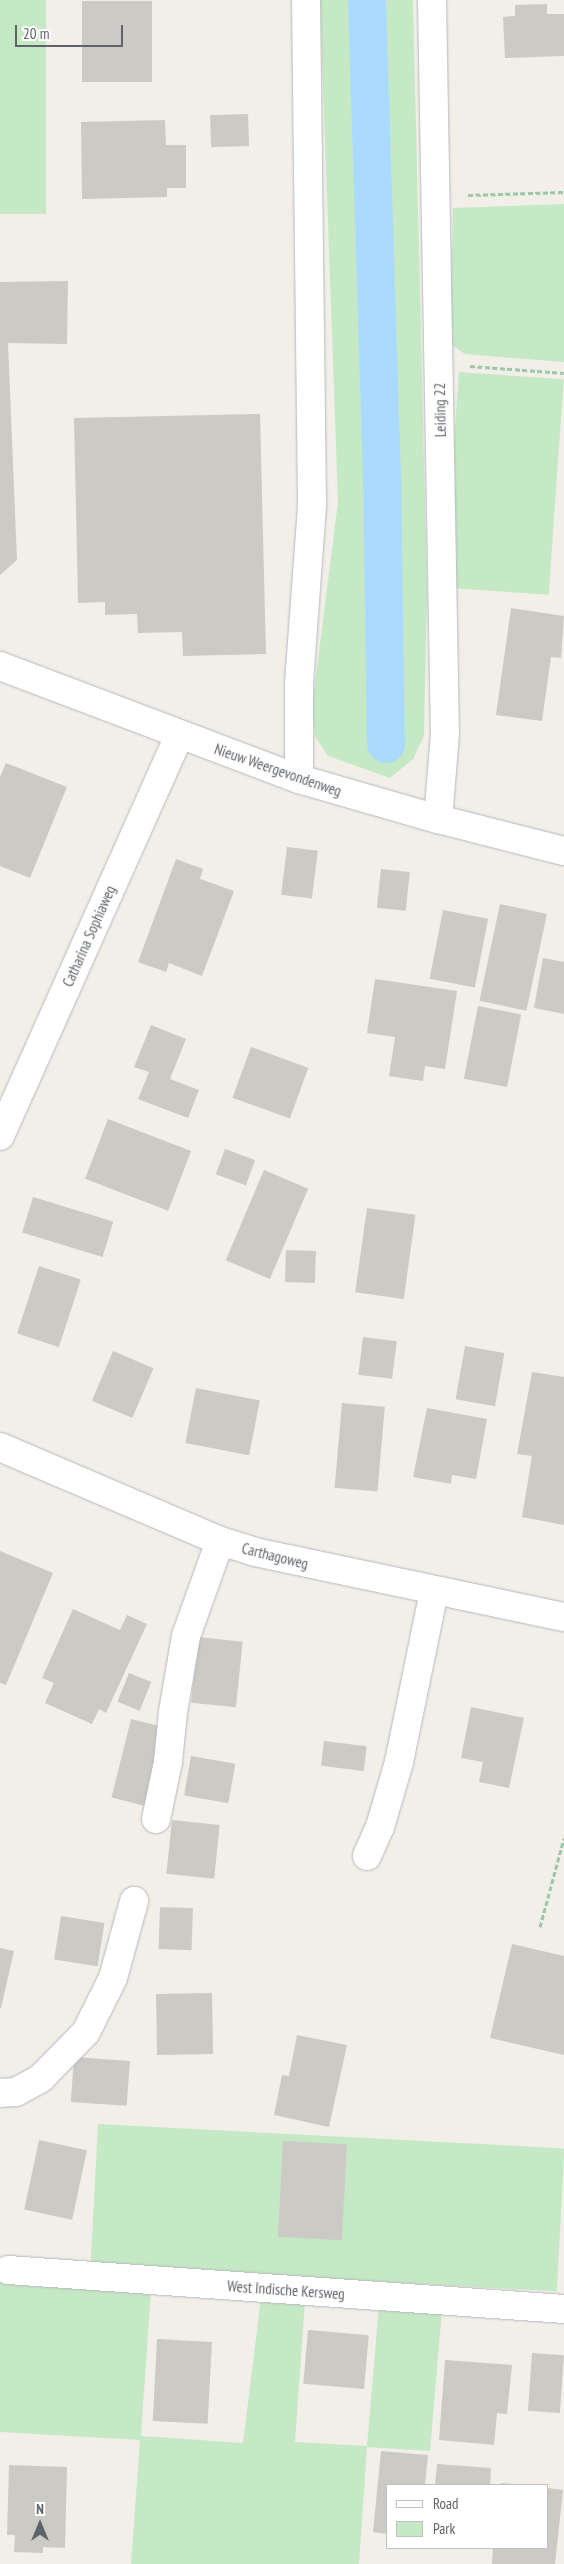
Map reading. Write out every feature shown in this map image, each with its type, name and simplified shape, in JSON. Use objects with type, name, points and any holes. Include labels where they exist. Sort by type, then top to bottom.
[{"type":"street","points":[[299,779],[299,683],[312,504],[306,0]]},
{"type":"street","name":"Leiding 22","points":[[432,0],[438,196],[445,734],[438,819]]},
{"type":"street","name":"Nieuw Weergevondenweg","points":[[0,666],[299,779],[438,819],[564,851]]},
{"type":"street","name":"Catharina Sophiaweg","points":[[0,1136],[179,735]]},
{"type":"street","name":"Carthagoweg","points":[[0,1447],[220,1541],[255,1552],[564,1617]]},
{"type":"street","points":[[156,1819],[168,1762],[173,1712],[186,1636],[220,1541]]},
{"type":"street","points":[[367,1856],[380,1827],[399,1762],[434,1591]]},
{"type":"street","points":[[0,2093],[16,2092],[41,2078],[86,2032],[113,1978],[134,1901]]},
{"type":"street","name":"West Indische Kersweg","points":[[8,2270],[564,2309]]},
{"type":"path","points":[[438,196],[564,192]]},
{"type":"path","points":[[440,364],[564,373]]},
{"type":"path","points":[[540,1927],[564,1838]]},
{"type":"green space","points":[[0,0],[46,0],[46,214],[0,214]]},
{"type":"green space","points":[[320,0],[413,0],[427,591],[424,736],[413,759],[390,778],[328,756],[315,736],[312,707],[338,502]]},
{"type":"green space","points":[[564,204],[564,362],[465,354],[450,344],[453,208]]},
{"type":"green space","points":[[459,372],[564,379],[549,595],[444,587]]},
{"type":"green space","points":[[98,2124],[564,2148],[557,2291],[91,2267]]},
{"type":"green space","points":[[0,2278],[151,2289],[141,2436],[243,2443],[261,2298],[305,2301],[295,2442],[367,2446],[379,2305],[442,2310],[430,2451],[367,2447],[359,2564],[131,2564],[140,2440],[0,2432]]},
{"type":"building","points":[[82,1],[152,1],[152,82],[82,82]]},
{"type":"building","points":[[547,4],[547,14],[564,14],[564,56],[505,58],[503,17],[515,16],[515,5]]},
{"type":"building","points":[[248,114],[249,146],[211,147],[210,115]]},
{"type":"building","points":[[165,120],[166,145],[186,145],[186,188],[167,188],[167,197],[82,199],[81,122]]},
{"type":"building","points":[[68,281],[67,344],[8,343],[17,560],[0,575],[0,282]]},
{"type":"building","points":[[260,414],[266,654],[183,656],[182,632],[138,633],[137,614],[105,615],[105,602],[78,603],[74,418]]},
{"type":"building","points":[[511,608],[564,616],[561,658],[551,657],[542,721],[496,715]]},
{"type":"building","points":[[6,763],[67,787],[30,878],[0,866],[0,777]]},
{"type":"building","points":[[287,847],[318,851],[312,898],[281,895]]},
{"type":"building","points":[[176,859],[203,869],[200,879],[234,891],[202,976],[169,963],[166,972],[138,962]]},
{"type":"building","points":[[381,869],[410,872],[406,911],[377,908]]},
{"type":"building","points":[[500,904],[547,914],[526,1011],[479,1001]]},
{"type":"building","points":[[443,910],[488,919],[475,987],[430,979]]},
{"type":"building","points":[[543,958],[564,962],[564,1014],[534,1008]]},
{"type":"building","points":[[375,979],[457,991],[445,1069],[425,1066],[423,1081],[389,1076],[395,1037],[367,1033]]},
{"type":"building","points":[[478,1006],[521,1014],[507,1087],[464,1079]]},
{"type":"building","points":[[151,1025],[186,1039],[170,1079],[199,1090],[188,1118],[138,1099],[149,1072],[134,1067]]},
{"type":"building","points":[[251,1047],[308,1068],[290,1119],[233,1098]]},
{"type":"building","points":[[108,1119],[191,1151],[168,1211],[85,1179]]},
{"type":"building","points":[[225,1149],[255,1160],[246,1185],[216,1174]]},
{"type":"building","points":[[264,1170],[308,1189],[270,1279],[226,1260]]},
{"type":"building","points":[[33,1197],[113,1222],[103,1257],[22,1232]]},
{"type":"building","points":[[367,1208],[416,1215],[404,1299],[355,1292]]},
{"type":"building","points":[[286,1250],[316,1251],[315,1283],[285,1282]]},
{"type":"building","points":[[39,1266],[81,1280],[59,1347],[17,1334]]},
{"type":"building","points":[[363,1337],[397,1341],[392,1379],[358,1375]]},
{"type":"building","points":[[465,1346],[504,1353],[495,1406],[456,1399]]},
{"type":"building","points":[[113,1351],[154,1368],[132,1418],[92,1401]]},
{"type":"building","points":[[532,1372],[564,1377],[564,1525],[522,1517],[532,1456],[517,1454]]},
{"type":"building","points":[[196,1388],[260,1400],[249,1455],[185,1443]]},
{"type":"building","points":[[342,1403],[385,1407],[377,1491],[335,1488]]},
{"type":"building","points":[[427,1408],[487,1419],[476,1479],[452,1475],[451,1484],[413,1477]]},
{"type":"building","points":[[0,1551],[53,1573],[6,1685],[0,1683]]},
{"type":"building","points":[[73,1609],[120,1630],[127,1615],[147,1624],[106,1713],[99,1709],[92,1724],[45,1703],[54,1683],[42,1678]]},
{"type":"building","points":[[198,1637],[243,1642],[236,1707],[191,1703]]},
{"type":"building","points":[[129,1673],[151,1682],[140,1711],[117,1702]]},
{"type":"building","points":[[471,1707],[524,1718],[509,1788],[479,1782],[483,1762],[461,1758]]},
{"type":"building","points":[[131,1719],[167,1728],[147,1807],[111,1798]]},
{"type":"building","points":[[324,1741],[367,1746],[364,1771],[321,1766]]},
{"type":"building","points":[[191,1756],[235,1764],[228,1803],[184,1795]]},
{"type":"building","points":[[172,1820],[220,1825],[214,1879],[166,1874]]},
{"type":"building","points":[[160,1907],[193,1908],[192,1950],[159,1949]]},
{"type":"building","points":[[61,1916],[104,1923],[98,1966],[54,1959]]},
{"type":"building","points":[[512,1944],[564,1956],[564,2055],[490,2038]]},
{"type":"building","points":[[0,1948],[14,1951],[1,2008],[0,2008]]},
{"type":"building","points":[[212,1993],[213,2054],[157,2055],[156,1994]]},
{"type":"building","points":[[297,2035],[347,2045],[329,2127],[274,2115],[282,2075],[289,2076]]},
{"type":"building","points":[[74,2057],[130,2061],[127,2106],[71,2102]]},
{"type":"building","points":[[39,2140],[87,2150],[72,2220],[24,2209]]},
{"type":"building","points":[[283,2141],[347,2144],[342,2240],[278,2237]]},
{"type":"building","points":[[308,2330],[369,2335],[364,2389],[303,2384]]},
{"type":"building","points":[[157,2339],[212,2342],[208,2424],[153,2421]]},
{"type":"building","points":[[532,2353],[564,2355],[560,2413],[528,2411]]},
{"type":"building","points":[[445,2360],[512,2365],[507,2414],[497,2413],[494,2445],[439,2440]]},
{"type":"building","points":[[381,2451],[428,2455],[425,2484],[386,2484],[386,2534],[373,2532]]},
{"type":"building","points":[[437,2464],[491,2468],[490,2484],[435,2484]]},
{"type":"building","points":[[9,2465],[67,2467],[65,2548],[43,2547],[43,2553],[14,2552],[15,2535],[7,2535]]},
{"type":"building","points":[[549,2488],[563,2490],[555,2564],[492,2564],[493,2549],[549,2549]]},
{"type":"waterway","points":[[367,0],[382,483],[386,744]]},
{"type":"waterway","points":[[382,483],[386,744]]}]
